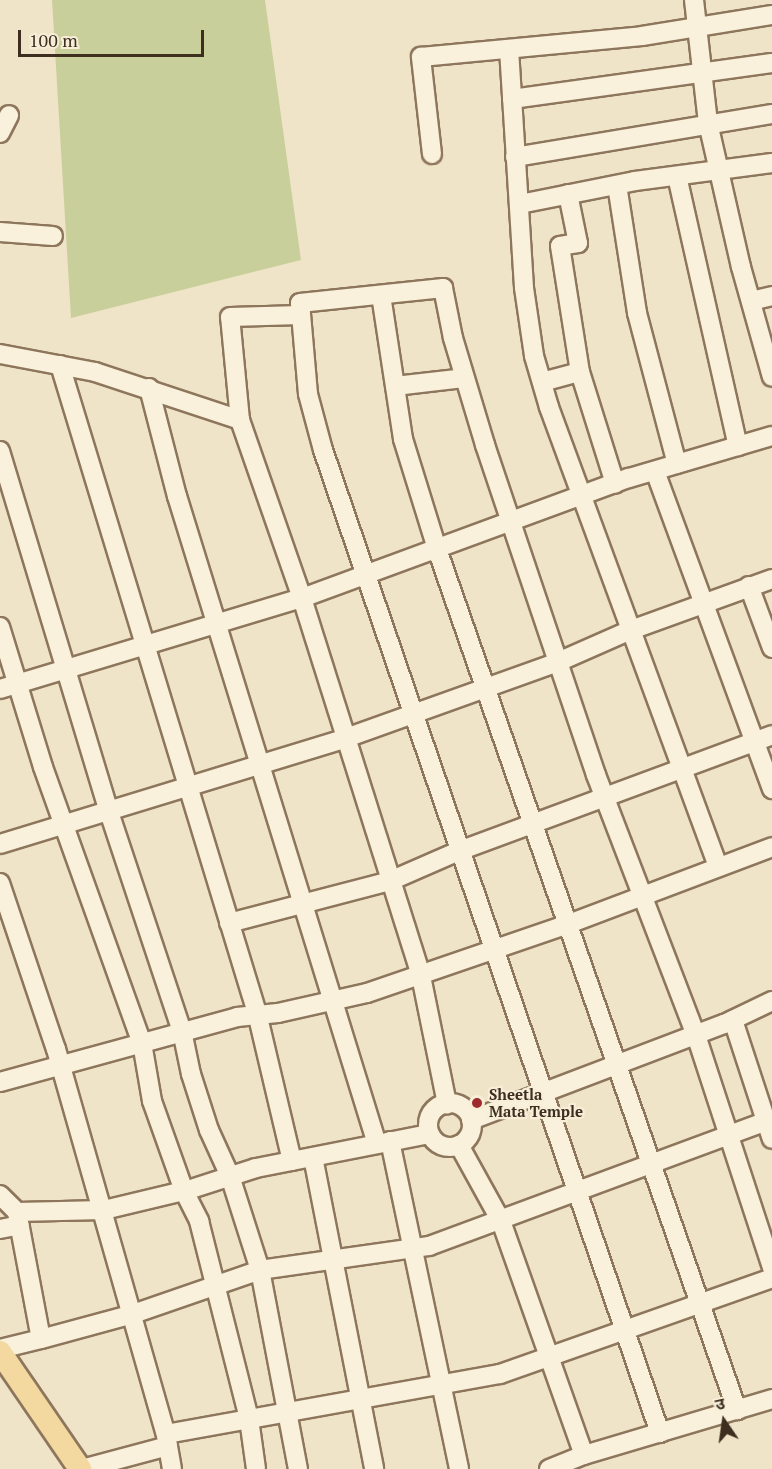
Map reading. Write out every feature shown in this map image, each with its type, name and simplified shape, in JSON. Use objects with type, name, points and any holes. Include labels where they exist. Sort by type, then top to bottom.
[{"type":"main road","points":[[0,1351],[81,1469]]},
{"type":"street","points":[[693,0],[708,123],[722,170],[751,301],[772,373]]},
{"type":"street","points":[[432,154],[421,57],[697,29],[772,15]]},
{"type":"street","points":[[509,49],[524,288],[542,382],[581,496],[717,867]]},
{"type":"street","points":[[512,99],[772,63]]},
{"type":"street","points":[[515,156],[772,114]]},
{"type":"street","points":[[0,133],[9,115]]},
{"type":"street","points":[[520,204],[617,185],[772,163]]},
{"type":"street","points":[[677,176],[738,446]]},
{"type":"street","points":[[617,185],[637,313],[677,464]]},
{"type":"street","points":[[568,194],[578,243],[560,246],[580,372],[615,484]]},
{"type":"street","points":[[0,232],[53,236]]},
{"type":"street","points":[[660,1433],[626,1330],[576,1193],[514,998],[493,949],[459,851],[416,712],[365,575],[308,394],[300,303],[443,288],[464,378],[558,662],[605,796],[696,1035],[772,1268]]},
{"type":"street","points":[[381,295],[403,439],[438,549],[566,925],[654,1164],[737,1410]]},
{"type":"street","points":[[751,301],[772,296]]},
{"type":"street","points":[[301,315],[230,317],[240,420],[302,598],[421,976],[447,1104]]},
{"type":"street","points":[[0,354],[60,365],[149,388],[240,420]]},
{"type":"street","points":[[60,365],[186,787],[257,1013],[292,1161]]},
{"type":"street","points":[[542,382],[580,372]]},
{"type":"street","points":[[395,386],[464,378]]},
{"type":"street","points":[[149,388],[177,496],[305,905],[332,1001],[383,1143],[411,1248],[459,1469]]},
{"type":"street","points":[[8,687],[144,648],[302,598],[615,484],[772,436]]},
{"type":"street","points":[[0,451],[108,809],[182,1031],[191,1074],[209,1130],[230,1176],[260,1270],[289,1412],[298,1469]]},
{"type":"street","points":[[656,471],[772,789]]},
{"type":"street","points":[[0,844],[108,809],[260,766],[346,738],[558,662],[631,630],[772,579]]},
{"type":"street","points":[[749,586],[772,648]]},
{"type":"street","points":[[0,627],[8,687],[62,824],[141,1043],[152,1101],[184,1191],[199,1221],[218,1287],[249,1419],[256,1469]]},
{"type":"street","points":[[229,923],[390,881],[459,851],[532,827],[605,796],[772,735]]},
{"type":"street","points":[[0,1082],[182,1031],[257,1013],[278,1013],[332,1001],[421,976],[566,925],[772,847]]},
{"type":"street","points":[[0,883],[61,1066],[104,1210],[167,1440],[172,1469]]},
{"type":"street","points":[[471,1120],[696,1035],[772,1001]]},
{"type":"street","points":[[733,1020],[769,1120],[772,1139]]},
{"type":"street","points":[[447,1104],[461,1107],[471,1120],[470,1135],[459,1145],[444,1146],[430,1134],[429,1122],[433,1112],[447,1104]]},
{"type":"street","points":[[0,1351],[133,1314],[218,1287],[260,1270],[411,1248],[501,1221],[769,1120]]},
{"type":"street","points":[[0,1229],[18,1218],[104,1210],[292,1161],[430,1134]]},
{"type":"street","points":[[459,1145],[501,1221],[584,1455]]},
{"type":"street","points":[[313,1157],[374,1469]]},
{"type":"street","points":[[0,1195],[18,1218],[41,1339]]},
{"type":"street","points":[[81,1469],[167,1440],[249,1419],[501,1374],[772,1278]]},
{"type":"street","points":[[549,1469],[584,1455],[772,1399]]},
{"type":"green space","points":[[52,0],[265,0],[301,260],[71,318]]},
{"type":"place","name":"Sheetla Mata Temple","points":[[477,1103]]}]
